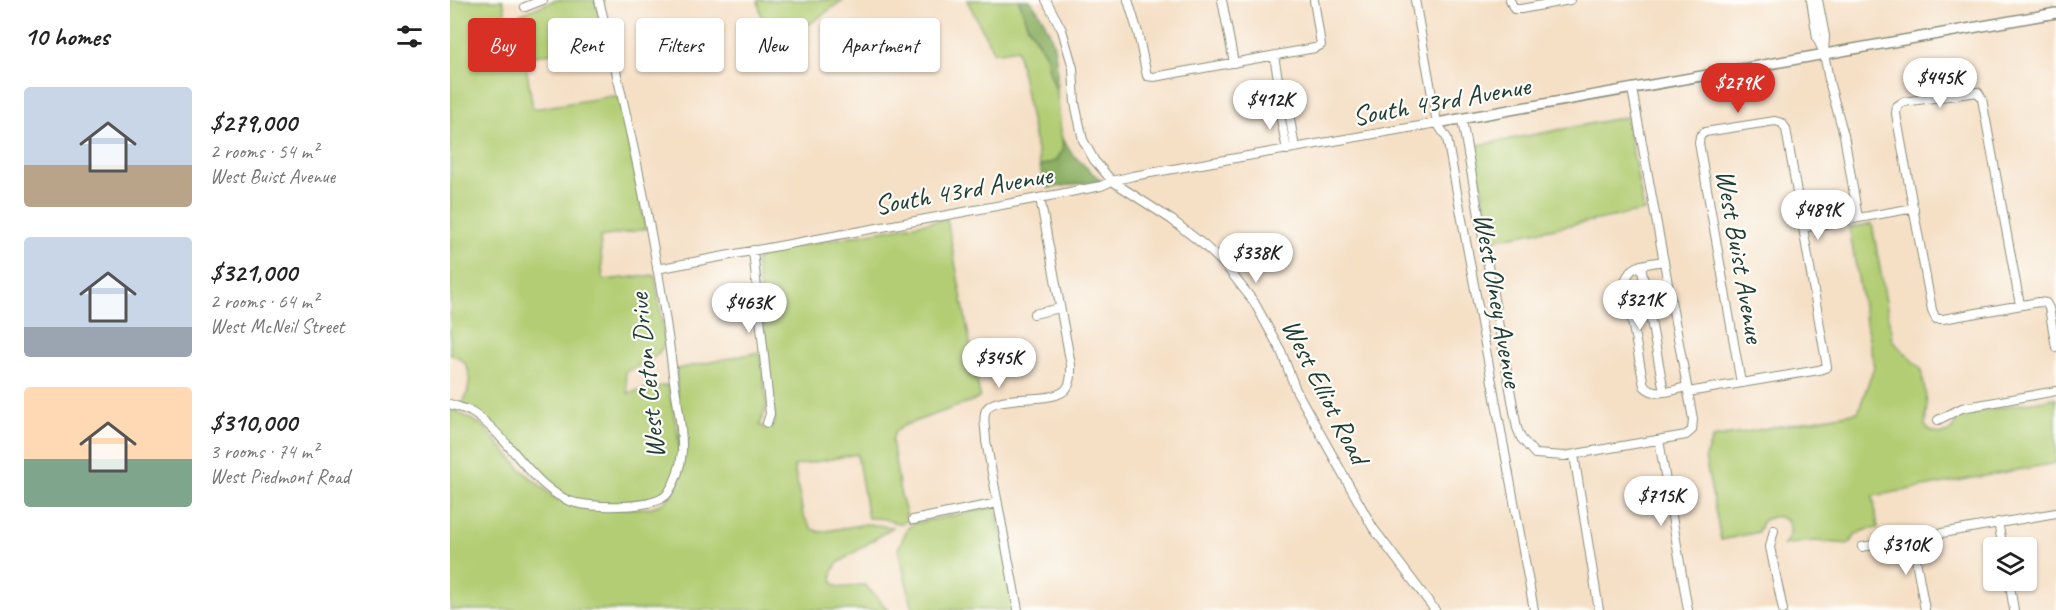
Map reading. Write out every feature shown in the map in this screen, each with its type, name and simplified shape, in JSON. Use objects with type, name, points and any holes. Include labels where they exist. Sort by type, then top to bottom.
[{"type":"street","points":[[525,7],[543,0]]},
{"type":"street","name":"West Ceton Drive","points":[[450,404],[470,411],[484,421],[518,455],[530,471],[559,497],[577,503],[618,506],[659,501],[667,496],[680,467],[682,450],[670,341],[612,52],[599,0]]},
{"type":"street","name":"West Elliot Road","points":[[1046,0],[1062,30],[1072,68],[1075,103],[1083,140],[1094,160],[1112,181],[1172,220],[1205,246],[1225,265],[1254,302],[1281,351],[1296,390],[1373,528],[1435,610]]},
{"type":"street","points":[[1128,0],[1147,76],[1154,77],[1315,48],[1321,45],[1314,0]]},
{"type":"street","points":[[1222,0],[1234,63]]},
{"type":"street","name":"West Olney Avenue","points":[[1415,0],[1437,123],[1447,138],[1534,610]]},
{"type":"street","points":[[1510,0],[1514,9],[1570,0]]},
{"type":"street","points":[[1810,0],[1817,38],[1824,54],[1830,86],[1844,135],[1858,218]]},
{"type":"street","points":[[1818,0],[1825,36],[1824,54]]},
{"type":"street","name":"South 43rd Avenue","points":[[657,269],[1040,198],[1101,186],[1112,181],[2056,13]]},
{"type":"street","points":[[1274,56],[1281,96],[1279,109],[1281,121],[1291,149]]},
{"type":"street","points":[[1462,120],[1517,429],[1521,438],[1535,454],[1564,456],[1659,440],[1686,435],[1692,430],[1693,419],[1632,89]]},
{"type":"street","points":[[2020,305],[1982,99],[1978,92],[1903,102],[1897,106],[1896,114],[1932,310],[1936,319],[2039,302],[2046,303],[2049,308],[2056,347]]},
{"type":"street","points":[[1281,96],[1288,107],[1291,149]]},
{"type":"street","points":[[1281,121],[1290,119]]},
{"type":"street","name":"West Buist Avenue","points":[[1741,383],[1699,143],[1701,136],[1705,132],[1717,130],[1775,121],[1782,123],[1803,228]]},
{"type":"street","points":[[1018,610],[986,441],[985,413],[987,406],[996,402],[1050,396],[1063,392],[1069,386],[1071,365],[1040,198]]},
{"type":"street","points":[[1664,261],[1636,266],[1627,273],[1625,282],[1644,386],[1647,390],[1654,392],[1687,390],[1741,383],[1827,367],[1803,228],[1914,208]]},
{"type":"street","points":[[753,250],[770,414],[767,423]]},
{"type":"street","points":[[1641,265],[1664,392]]},
{"type":"street","points":[[1034,314],[1060,308]]},
{"type":"street","points":[[1938,420],[1962,408],[2056,391]]},
{"type":"street","points":[[1659,440],[1688,610]]},
{"type":"street","points":[[1574,455],[1599,610]]},
{"type":"street","points":[[913,520],[998,503]]},
{"type":"street","points":[[1862,547],[2056,513]]},
{"type":"street","points":[[1998,522],[2001,537]]},
{"type":"street","points":[[1774,530],[1770,547],[1783,610]]},
{"type":"street","points":[[1912,537],[1925,610]]},
{"type":"street","points":[[2011,591],[2014,610]]},
{"type":"green space","points":[[450,0],[503,0],[507,18],[468,18],[468,72],[527,72],[533,109],[619,95],[646,229],[600,237],[603,280],[655,275],[665,343],[653,358],[625,372],[628,393],[668,385],[679,448],[676,473],[671,484],[659,499],[622,503],[581,502],[559,494],[529,467],[490,424],[477,413],[462,405],[468,390],[469,375],[464,362],[450,354]]},
{"type":"green space","points":[[555,0],[595,0],[600,18],[548,18],[548,54],[536,56],[536,18],[512,18]]},
{"type":"green space","points":[[758,0],[843,0],[811,23],[808,24],[808,18],[761,18]]},
{"type":"green space","points":[[967,0],[1019,0],[1027,25],[1047,57],[1057,93],[1063,150],[1056,161],[1040,166],[1017,49],[994,53]]},
{"type":"green space","points":[[1019,0],[1030,0],[1050,33],[1057,67],[1057,93],[1047,57],[1027,24]]},
{"type":"green space","points":[[1626,117],[1644,211],[1492,240],[1474,146]]},
{"type":"green space","points":[[1063,139],[1073,155],[1101,181],[1048,188],[1044,185],[1040,166],[1056,161],[1063,150]]},
{"type":"green space","points":[[947,219],[980,396],[978,399],[905,425],[895,432],[892,440],[900,492],[908,520],[899,523],[868,518],[857,454],[794,466],[803,515],[812,529],[820,532],[866,524],[893,527],[838,563],[832,576],[833,583],[840,587],[865,585],[888,610],[450,610],[450,408],[482,425],[522,470],[556,499],[575,505],[615,509],[649,508],[661,504],[674,491],[682,468],[676,369],[760,352],[767,405],[760,425],[765,428],[775,423],[756,263],[763,252]]},
{"type":"green space","points":[[1872,224],[1893,341],[1921,369],[1927,403],[1925,426],[1934,433],[1942,434],[1952,429],[1959,415],[2056,398],[2056,463],[1873,496],[1878,528],[1861,532],[1849,544],[1813,541],[1783,545],[1789,537],[1790,530],[1787,521],[1778,517],[1762,522],[1758,532],[1721,540],[1705,457],[1713,438],[1858,412],[1874,367],[1849,228]]},
{"type":"green space","points":[[996,507],[1015,610],[913,610],[898,549],[907,529],[914,523]]}]
